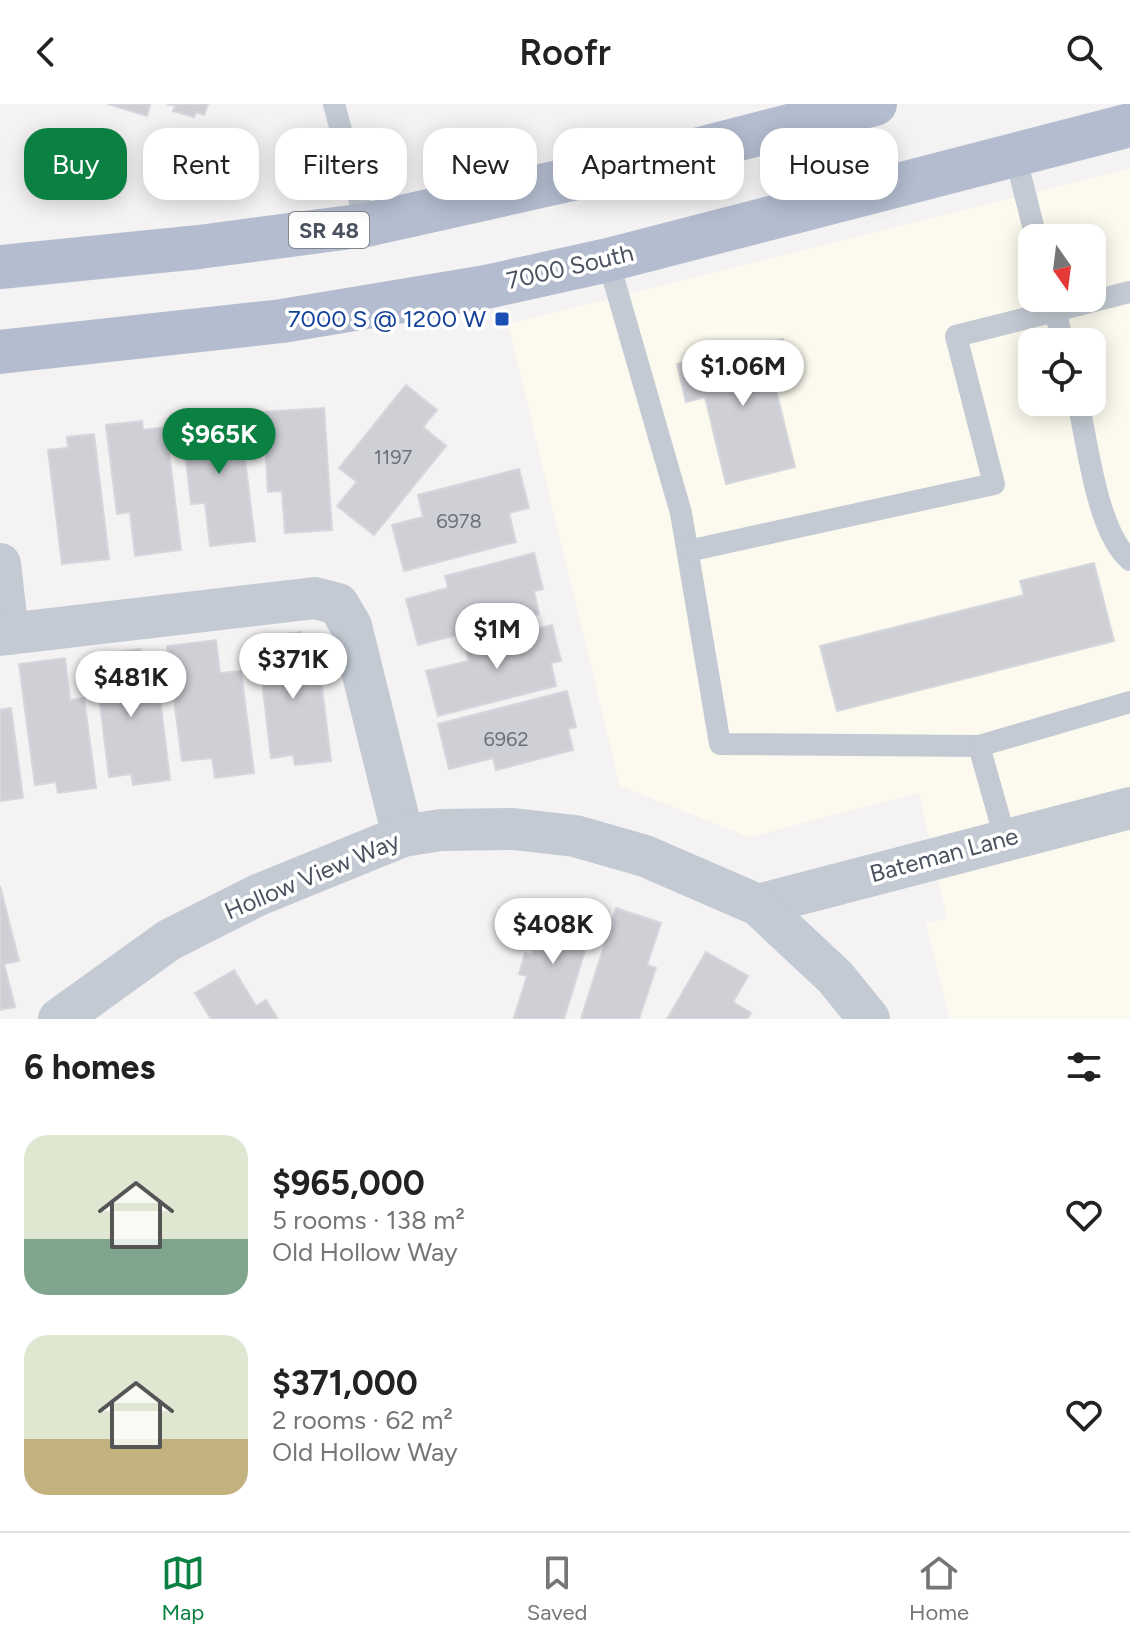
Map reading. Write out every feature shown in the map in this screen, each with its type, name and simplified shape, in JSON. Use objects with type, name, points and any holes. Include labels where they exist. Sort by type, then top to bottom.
[{"type":"main road","name":"SR 48","points":[[0,267],[199,247],[366,225],[653,161],[875,104]]},
{"type":"main road","name":"7000 South","points":[[0,352],[282,321],[486,287],[608,260],[1130,125]]},
{"type":"street","points":[[0,564],[4,634],[315,598],[338,604],[351,626],[403,836]]},
{"type":"street","name":"Bateman Lane","points":[[758,905],[1005,838],[1130,808]]},
{"type":"street","name":"Hollow View Way","points":[[59,1019],[169,940],[258,895],[403,836],[441,830],[513,829],[575,836],[645,856],[758,905],[835,977],[869,1019]]},
{"type":"lane","points":[[334,104],[366,225]]},
{"type":"lane","points":[[1015,154],[1032,224]]},
{"type":"lane","points":[[608,260],[681,513],[720,744],[979,746],[1130,702]]},
{"type":"lane","points":[[1106,296],[1130,292]]},
{"type":"lane","points":[[688,551],[994,484],[956,336],[1031,312]]},
{"type":"lane","points":[[1081,416],[1099,494],[1118,550],[1130,560]]},
{"type":"lane","points":[[979,746],[1005,838]]},
{"type":"shaded area","points":[[1130,169],[1130,1019],[950,1019],[926,924],[947,918],[919,793],[749,837],[620,786],[508,324]]},
{"type":"building","points":[[108,104],[150,104],[147,116]]},
{"type":"building","points":[[167,104],[208,104],[204,115],[196,112],[194,117],[173,111],[175,106]]},
{"type":"building","points":[[783,339],[791,374],[773,378],[795,467],[726,484],[705,397],[686,402],[677,364]]},
{"type":"building","points":[[406,385],[437,410],[423,427],[446,446],[374,535],[337,506],[357,482],[339,468]]},
{"type":"building","points":[[324,408],[332,530],[285,533],[282,491],[268,492],[263,412]]},
{"type":"building","points":[[216,411],[217,420],[240,418],[255,541],[210,546],[205,503],[191,504],[181,415]]},
{"type":"building","points":[[142,421],[143,430],[166,427],[181,550],[135,556],[130,512],[117,514],[106,425]]},
{"type":"building","points":[[94,434],[109,559],[62,564],[48,450],[68,448],[67,437]]},
{"type":"building","points":[[519,469],[529,508],[509,513],[516,542],[404,571],[392,525],[423,517],[418,495]]},
{"type":"building","points":[[534,553],[543,589],[534,591],[539,614],[418,645],[406,599],[448,588],[445,576]]},
{"type":"building","points":[[1094,563],[1114,641],[837,711],[820,646],[1024,595],[1020,581]]},
{"type":"building","points":[[552,625],[561,661],[551,663],[556,686],[438,716],[426,671],[469,661],[465,647]]},
{"type":"building","points":[[301,632],[306,674],[320,672],[331,761],[295,765],[293,755],[271,758],[257,637]]},
{"type":"building","points":[[216,640],[220,673],[241,671],[254,773],[215,778],[212,758],[182,761],[167,646]]},
{"type":"building","points":[[140,649],[146,692],[159,690],[170,780],[133,785],[131,774],[109,777],[94,655]]},
{"type":"building","points":[[65,658],[70,700],[84,698],[96,788],[58,793],[56,782],[35,785],[19,664]]},
{"type":"building","points":[[567,691],[576,727],[568,729],[573,750],[496,770],[493,758],[449,769],[438,724]]},
{"type":"building","points":[[11,708],[23,798],[0,801],[0,710]]},
{"type":"building","points":[[0,886],[19,961],[4,964],[15,1007],[0,1010]]},
{"type":"building","points":[[547,907],[594,921],[564,1019],[517,1019],[514,1018],[527,976],[519,974],[525,953],[532,955]]},
{"type":"building","points":[[616,908],[661,923],[647,965],[656,968],[639,1019],[581,1019]]},
{"type":"building","points":[[706,952],[748,976],[733,1002],[751,1013],[747,1019],[667,1019]]},
{"type":"building","points":[[234,970],[256,1006],[266,1000],[278,1019],[211,1019],[195,993]]},
{"type":"place","name":"7000 S @ 1200 W","points":[[502,319]]}]
